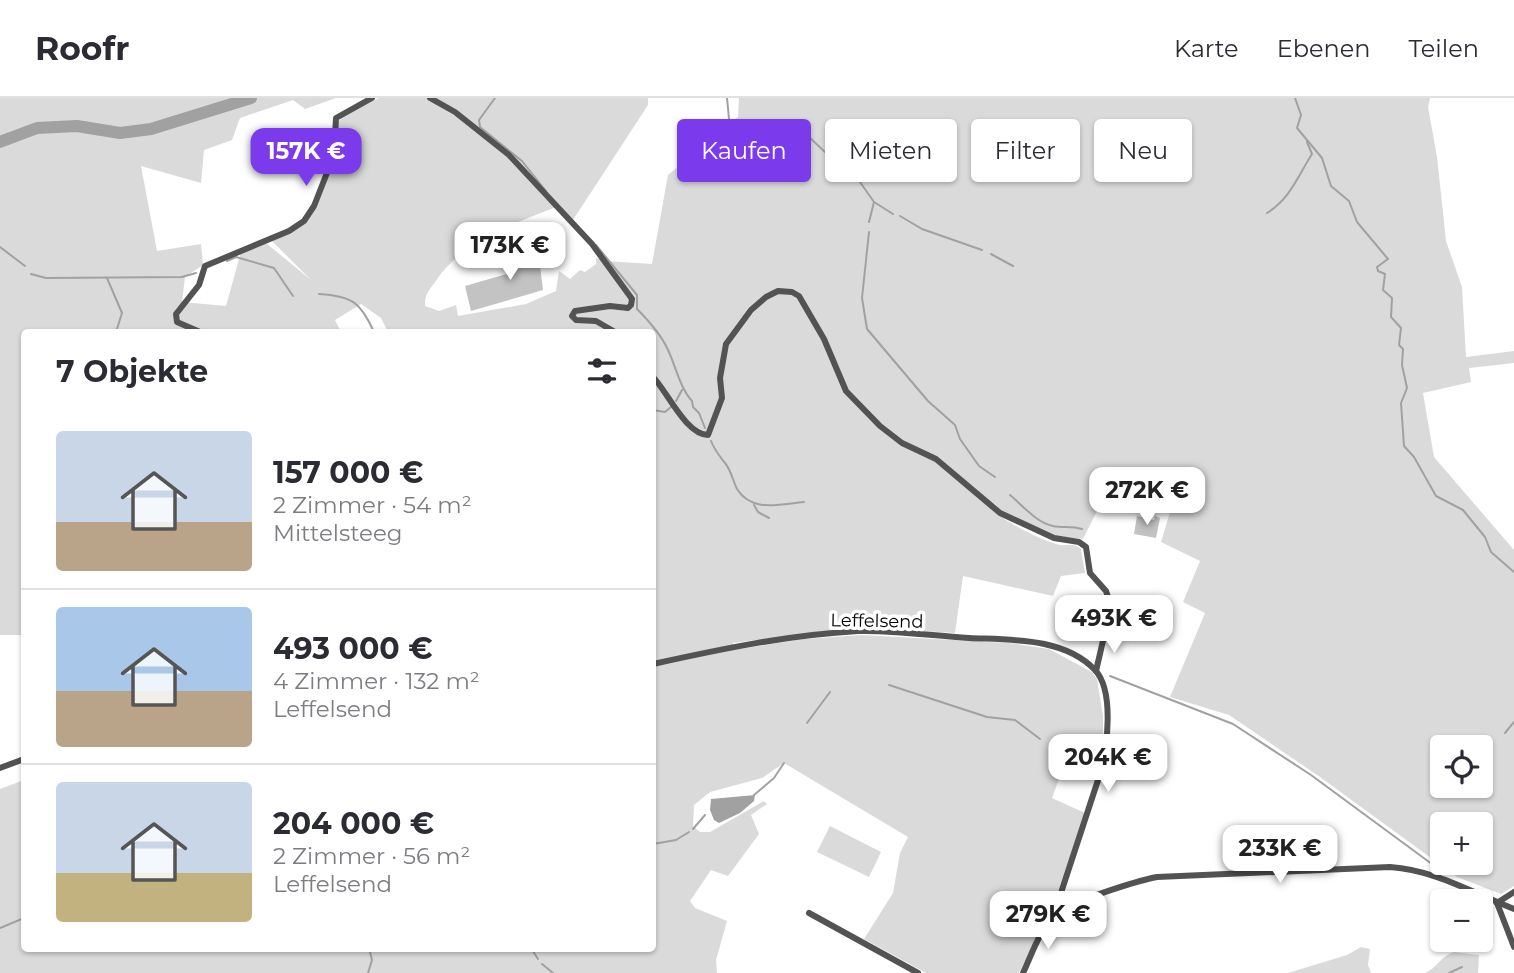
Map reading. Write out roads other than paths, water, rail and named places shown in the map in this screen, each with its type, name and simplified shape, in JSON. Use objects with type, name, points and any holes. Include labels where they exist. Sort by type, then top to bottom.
[{"type":"street","points":[[193,329],[177,322],[176,314],[199,285],[205,266],[289,232],[304,222],[314,206],[334,155],[336,118],[373,98]]},
{"type":"street","points":[[430,98],[456,112],[509,155],[606,261],[632,299],[631,305],[628,308],[587,308],[575,311],[572,316],[576,320],[603,324],[610,329]]},
{"type":"street","points":[[656,381],[680,414],[697,431],[708,435],[722,398],[720,378],[726,344],[751,310],[766,297],[785,290],[799,296],[824,339],[850,398],[892,436],[936,459],[1000,513],[1055,538],[1083,544],[1087,549],[1090,573],[1106,591],[1111,606],[1096,671],[1102,682],[1107,716],[1104,762],[1053,917],[1038,939],[1023,973]]},
{"type":"street","points":[[1105,632],[1119,636],[1140,629],[1152,633]]},
{"type":"street","name":"Leffelsend","points":[[656,663],[737,646],[860,631],[1038,642],[1070,655],[1096,671]]},
{"type":"street","points":[[0,768],[21,760]]},
{"type":"street","points":[[1053,917],[1062,910],[1157,877],[1390,867],[1427,873],[1514,909]]},
{"type":"street","points":[[1497,903],[1514,892]]},
{"type":"street","points":[[1497,903],[1514,947]]},
{"type":"street","points":[[809,913],[918,973]]},
{"type":"waterway","points":[[0,142],[37,128],[77,126],[120,133],[151,129],[251,98]]},
{"type":"waterway","points":[[495,98],[479,120],[480,127],[522,161],[546,191]]},
{"type":"waterway","points":[[727,98],[729,119],[735,128],[746,123],[763,132],[784,126],[808,136],[844,170],[855,175],[874,202],[869,222]]},
{"type":"waterway","points":[[1295,98],[1301,115],[1297,128],[1322,158],[1331,186],[1349,201],[1357,222],[1388,259],[1377,267],[1378,271],[1385,274],[1383,290],[1392,298],[1391,317],[1401,328],[1399,345],[1403,349],[1402,365],[1407,388],[1401,403],[1404,446],[1414,457],[1436,496],[1463,510],[1485,537],[1491,552],[1514,572]]},
{"type":"waterway","points":[[1267,213],[1282,201],[1298,179],[1312,154],[1307,142]]},
{"type":"waterway","points":[[874,202],[893,214]]},
{"type":"waterway","points":[[900,216],[922,229],[982,250]]},
{"type":"waterway","points":[[869,232],[862,298],[867,329],[928,401],[955,425],[960,439],[979,466],[995,477]]},
{"type":"waterway","points":[[596,245],[637,295],[637,309],[655,329]]},
{"type":"waterway","points":[[0,247],[25,266]]},
{"type":"waterway","points":[[991,254],[1013,266]]},
{"type":"waterway","points":[[227,261],[236,257],[274,268],[293,296]]},
{"type":"waterway","points":[[31,274],[46,278],[182,277],[196,273]]},
{"type":"waterway","points":[[107,278],[122,313],[117,329]]},
{"type":"waterway","points":[[319,294],[348,299],[365,314],[372,329]]},
{"type":"waterway","points":[[656,331],[665,344],[681,384],[705,428]]},
{"type":"waterway","points":[[676,401],[682,390]]},
{"type":"waterway","points":[[656,410],[665,412],[671,407]]},
{"type":"waterway","points":[[711,441],[743,497],[767,505],[804,502]]},
{"type":"waterway","points":[[1010,495],[1047,524],[1082,529]]},
{"type":"waterway","points":[[754,505],[758,512],[769,518]]},
{"type":"waterway","points":[[1110,676],[1233,724],[1311,775],[1430,863]]},
{"type":"waterway","points":[[889,685],[987,717],[1015,720],[1040,739]]},
{"type":"waterway","points":[[807,723],[830,692]]},
{"type":"waterway","points":[[1505,733],[1514,722]]},
{"type":"waterway","points":[[754,795],[774,778],[784,763]]},
{"type":"waterway","points":[[693,829],[705,815]]},
{"type":"waterway","points":[[656,843],[676,840],[689,832]]},
{"type":"waterway","points":[[0,928],[21,919]]},
{"type":"waterway","points":[[368,973],[372,960],[370,952]]},
{"type":"waterway","points":[[534,952],[538,959]]},
{"type":"waterway","points":[[542,964],[553,973]]},
{"type":"waterway","points":[[1449,973],[1462,967]]}]
